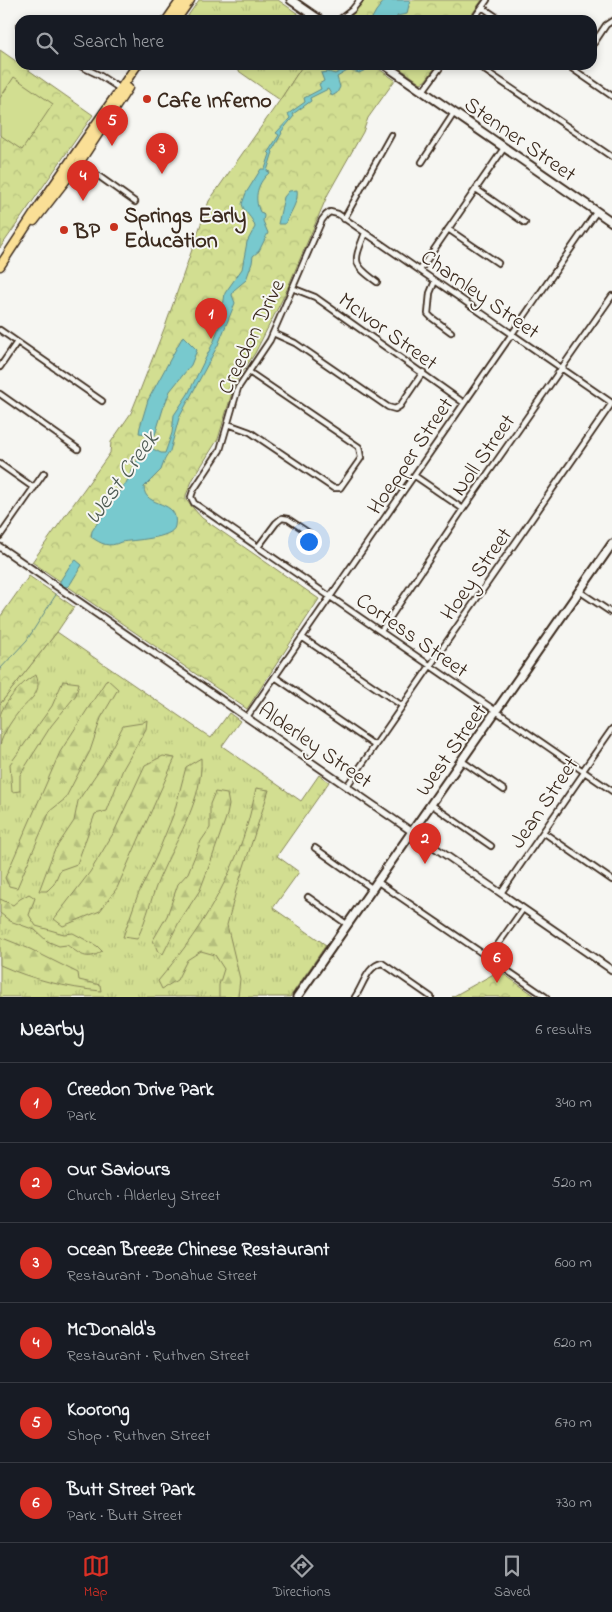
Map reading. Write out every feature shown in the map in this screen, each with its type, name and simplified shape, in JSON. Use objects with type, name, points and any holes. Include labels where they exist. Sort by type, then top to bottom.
[{"type":"highway","points":[[170,15],[181,0]]},
{"type":"highway","points":[[180,15],[190,0]]},
{"type":"highway","points":[[123,91],[134,70]]},
{"type":"highway","points":[[0,266],[40,205],[76,160],[139,70]]},
{"type":"main road","points":[[291,0],[313,15]]},
{"type":"main road","name":"Stenner Street","points":[[392,70],[612,222]]},
{"type":"main road","name":"West Street","points":[[297,997],[612,544]]},
{"type":"street","points":[[346,15],[360,0]]},
{"type":"street","points":[[476,15],[487,0]]},
{"type":"street","points":[[482,7],[494,15]]},
{"type":"street","points":[[597,39],[612,21]]},
{"type":"street","points":[[88,70],[123,91]]},
{"type":"street","points":[[423,91],[438,70]]},
{"type":"street","points":[[484,70],[612,157]]},
{"type":"street","points":[[576,71],[612,96]]},
{"type":"street","points":[[422,162],[454,113]]},
{"type":"street","points":[[344,219],[391,136]]},
{"type":"street","points":[[420,270],[504,148]]},
{"type":"street","points":[[76,160],[135,202]]},
{"type":"street","points":[[476,189],[525,223]]},
{"type":"street","name":"Hoepper Street","points":[[247,717],[597,211]]},
{"type":"street","name":"Charnley Street","points":[[330,212],[335,213],[420,270],[612,403]]},
{"type":"street","name":"Creedon Drive","points":[[194,503],[191,497],[193,491],[220,450],[238,388],[273,334],[322,220],[330,212]]},
{"type":"street","points":[[448,229],[498,263]]},
{"type":"street","points":[[365,233],[356,254],[356,263],[361,271],[377,282]]},
{"type":"street","points":[[435,281],[430,294],[428,314],[451,332]]},
{"type":"street","name":"McIvor Street","points":[[292,288],[315,297],[464,403]]},
{"type":"street","name":"Noll Street","points":[[381,631],[463,509],[612,296]]},
{"type":"street","points":[[0,330],[102,401]]},
{"type":"street","points":[[273,334],[295,343],[388,407],[394,409],[400,406],[423,372]]},
{"type":"street","points":[[0,367],[17,342]]},
{"type":"street","points":[[228,424],[250,432],[333,488],[340,488],[361,458],[359,447],[249,372]]},
{"type":"street","points":[[0,394],[78,449]]},
{"type":"street","name":"Hoey Street","points":[[347,786],[612,403]]},
{"type":"street","points":[[0,464],[34,488]]},
{"type":"street","points":[[0,536],[44,473]]},
{"type":"street","points":[[415,476],[463,509]]},
{"type":"street","name":"Cortess Street","points":[[194,503],[612,791]]},
{"type":"street","points":[[258,547],[276,522],[282,518],[288,519],[309,533]]},
{"type":"street","name":"Alderley Street","points":[[0,547],[612,970]]},
{"type":"street","points":[[579,591],[612,613]]},
{"type":"street","points":[[302,638],[401,706]]},
{"type":"street","points":[[275,677],[374,745]]},
{"type":"street","name":"Jean Street","points":[[501,893],[612,729]]},
{"type":"street","points":[[462,761],[504,790]]},
{"type":"street","points":[[432,805],[491,846]]},
{"type":"street","points":[[543,832],[612,880]]},
{"type":"street","points":[[315,848],[373,889]]},
{"type":"street","points":[[378,882],[546,997]]},
{"type":"street","points":[[308,898],[348,925]]},
{"type":"street","points":[[489,957],[523,909]]},
{"type":"street","points":[[355,997],[371,970],[377,964],[385,965],[431,997]]},
{"type":"green space","points":[[199,0],[278,0],[300,15],[188,15]]},
{"type":"green space","points":[[362,0],[482,0],[472,15],[350,15]]},
{"type":"green space","points":[[0,50],[15,60],[15,70],[29,70],[93,115],[0,248]]},
{"type":"green space","points":[[237,70],[300,70],[280,100]]},
{"type":"green space","points":[[300,70],[380,70],[395,80],[368,118],[363,132],[328,194],[285,294],[255,353],[235,383],[218,439],[193,479],[186,495],[186,500],[202,518],[319,599],[247,709],[32,562],[110,453],[111,442],[131,413],[166,324],[209,201]]},
{"type":"green space","points":[[402,70],[433,70],[425,81],[421,83]]},
{"type":"green space","points":[[14,77],[53,104],[22,150],[0,135],[0,98]]},
{"type":"green space","points":[[29,576],[74,607],[57,632],[0,704],[0,617]]},
{"type":"green space","points":[[57,632],[211,738],[229,713],[240,721],[222,746],[301,801],[319,775],[329,782],[277,856],[299,872],[273,908],[326,945],[290,997],[0,997],[0,704]]},
{"type":"green space","points":[[36,675],[38,687],[36,693],[12,721],[0,745],[0,716],[2,711],[20,686]]},
{"type":"green space","points":[[107,679],[118,689],[101,718],[90,751],[65,799],[50,811],[17,888],[9,886],[5,878],[60,752]]},
{"type":"green space","points":[[63,681],[79,683],[76,695],[51,726],[20,775],[20,791],[12,792],[10,764],[52,706]]},
{"type":"green space","points":[[147,720],[146,729],[123,769],[107,811],[95,814],[77,864],[60,870],[54,884],[47,891],[39,891],[54,851],[74,821],[78,801],[103,764],[123,726],[142,723]]},
{"type":"green space","points":[[163,756],[175,758],[117,888],[100,911],[63,926],[54,919],[90,872],[114,832],[145,765]]},
{"type":"green space","points":[[201,758],[201,773],[194,802],[183,830],[159,878],[141,931],[137,939],[123,937],[137,897],[174,813],[186,767]]},
{"type":"green space","points":[[256,788],[269,790],[236,891],[227,925],[240,979],[238,997],[219,997],[219,985],[224,969],[215,955],[201,951],[187,960],[177,980],[162,989],[158,981],[186,946],[221,890],[239,850]]},
{"type":"green space","points":[[215,792],[227,794],[229,805],[227,815],[200,890],[179,922],[163,954],[158,952],[153,940],[167,916],[178,884],[188,873],[201,841],[210,828],[210,804]]},
{"type":"green space","points":[[29,894],[35,898],[29,915],[36,926],[64,934],[73,933],[97,946],[102,951],[92,956],[84,956],[67,945],[59,946],[47,941],[35,930],[10,921],[0,913],[0,899],[13,905]]},
{"type":"green space","points":[[0,937],[30,949],[78,973],[79,980],[100,985],[101,991],[49,982],[24,975],[0,965]]},
{"type":"green space","points":[[499,971],[534,995],[531,997],[452,997]]},
{"type":"water","points":[[385,0],[410,0],[407,14],[374,15]]},
{"type":"water","points":[[349,70],[337,77],[340,87],[337,93],[332,96],[328,89],[310,98],[311,101],[293,114],[294,116],[281,132],[272,151],[267,171],[270,172],[262,180],[257,195],[258,206],[260,212],[263,213],[263,221],[268,233],[259,251],[253,256],[246,280],[234,290],[232,295],[235,303],[218,345],[179,418],[170,451],[161,470],[144,487],[146,494],[150,498],[172,511],[175,517],[173,530],[160,536],[112,545],[98,542],[91,537],[92,531],[126,483],[140,455],[151,448],[165,453],[172,433],[174,415],[188,394],[214,341],[221,321],[225,293],[242,269],[247,242],[255,227],[242,204],[246,193],[261,169],[265,169],[270,154],[268,152],[279,135],[276,133],[290,118],[288,114],[305,102],[304,98],[321,89],[319,84],[324,81],[321,73],[335,74]]},
{"type":"water","points":[[349,70],[366,70],[359,73]]},
{"type":"water","points":[[297,190],[296,202],[285,224],[278,224],[284,197],[289,191]]},
{"type":"water","points":[[183,336],[197,350],[191,365],[170,391],[155,435],[139,433],[148,400]]},
{"type":"water","points":[[76,560],[82,565],[69,586],[65,587],[60,584],[60,581],[71,564]]},
{"type":"waterway","name":"West Creek","points":[[0,669],[27,640],[59,590]]},
{"type":"place","name":"Cafe Inferno","points":[[147,99]]},
{"type":"place","name":"Koorong","points":[[112,146]]},
{"type":"place","name":"Ocean Breeze Chinese Restaurant","points":[[162,174]]},
{"type":"place","name":"McDonald's","points":[[83,201]]},
{"type":"place","name":"Springs Early Education","points":[[114,227]]},
{"type":"place","name":"BP","points":[[64,230]]},
{"type":"place","name":"Creedon Drive Park","points":[[211,339]]},
{"type":"place","name":"Our Saviours","points":[[425,864]]},
{"type":"place","name":"Butt Street Park","points":[[497,983]]}]
